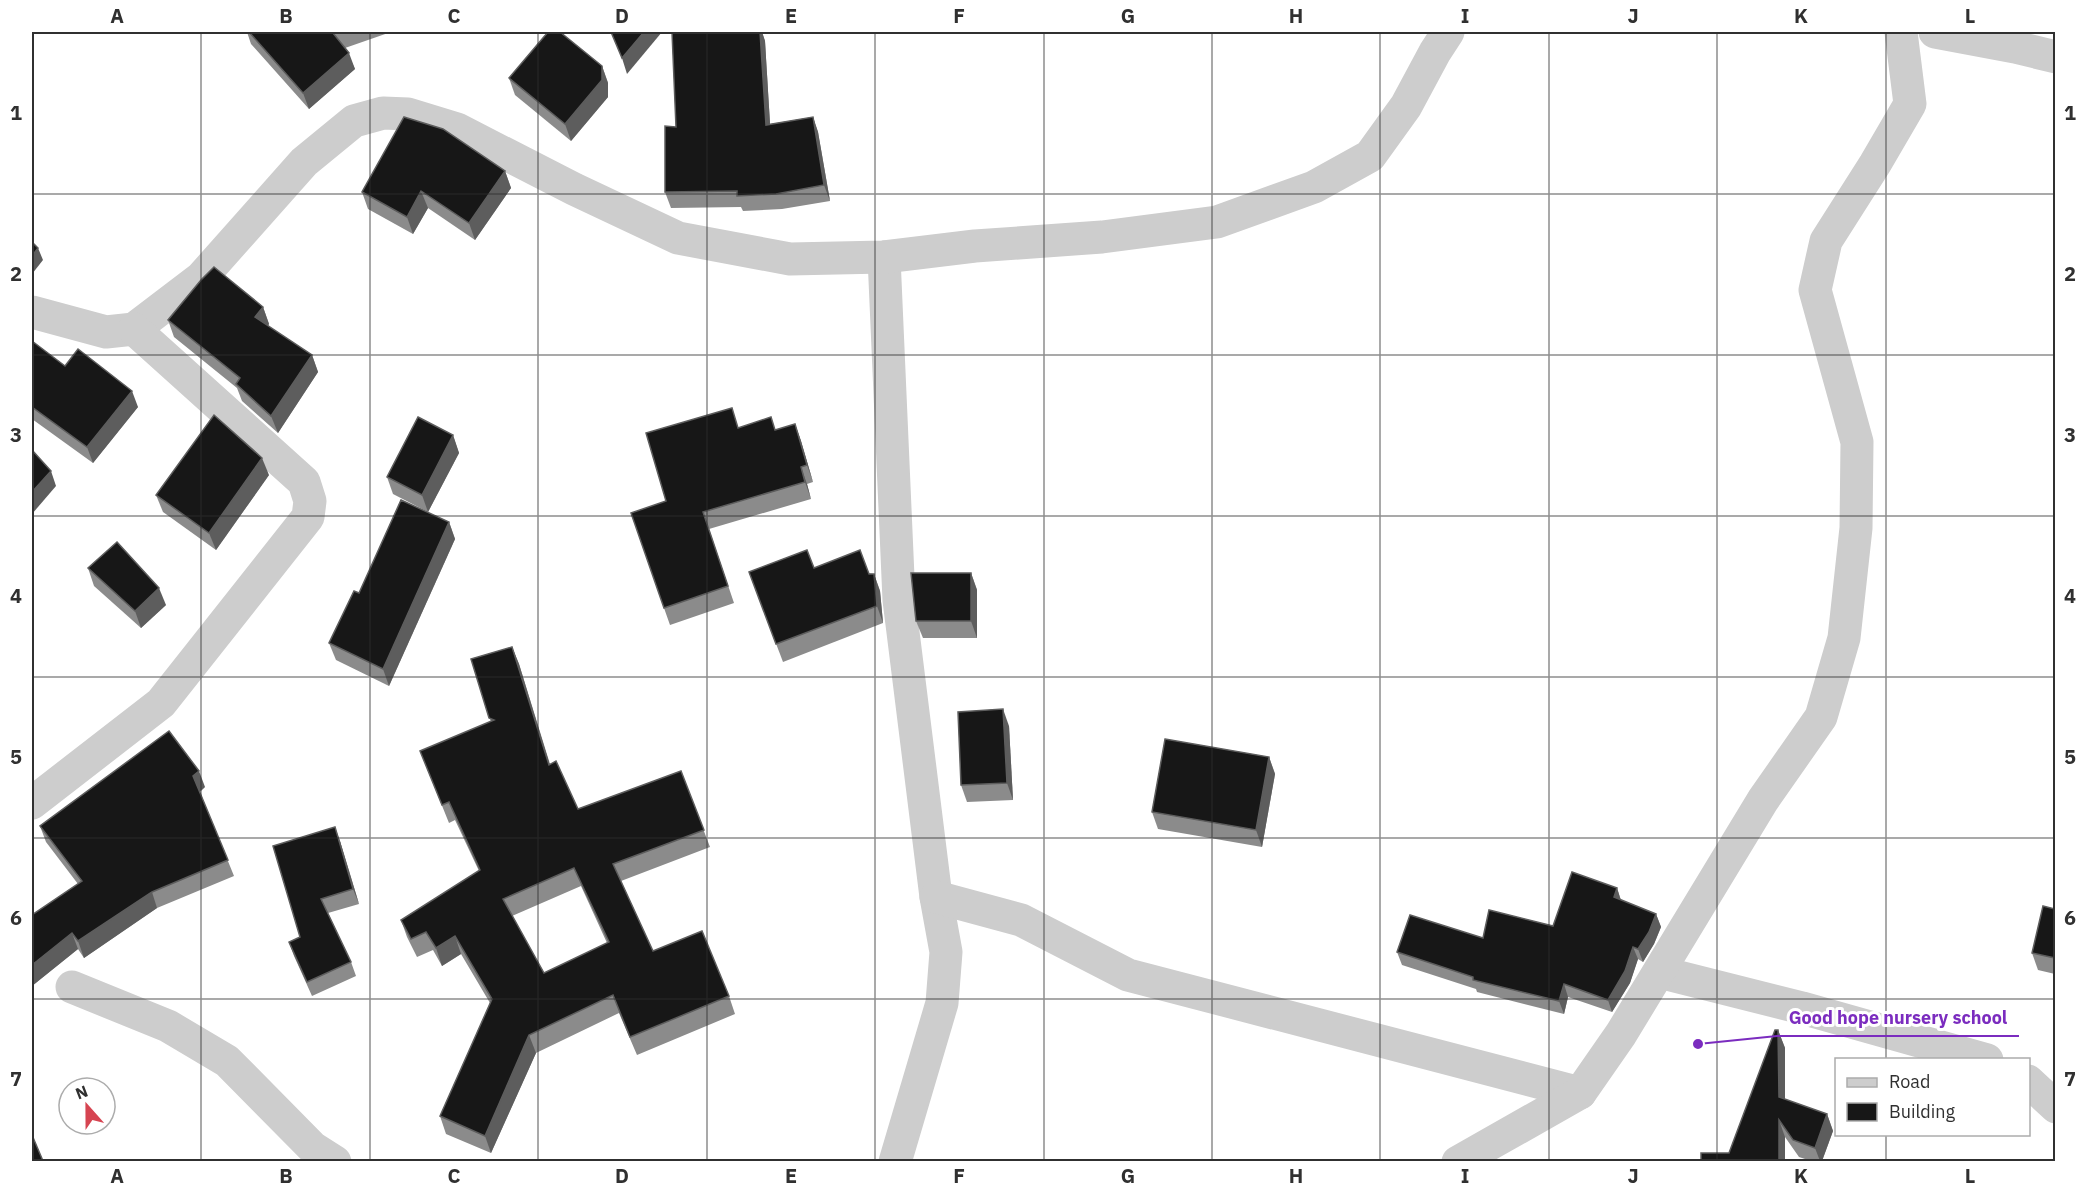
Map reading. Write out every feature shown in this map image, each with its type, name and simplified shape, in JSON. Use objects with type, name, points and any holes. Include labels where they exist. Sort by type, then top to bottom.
[{"type":"street","points":[[32,312],[106,332],[134,329],[201,278],[304,162],[354,121],[383,114],[408,114],[457,129],[574,189],[678,238],[790,259],[884,257],[975,246],[1102,237],[1217,222],[1314,187],[1370,156],[1406,106],[1448,32]]},
{"type":"street","points":[[1458,1161],[1580,1093],[1621,1034],[1763,800],[1821,717],[1844,638],[1856,528],[1857,442],[1815,290],[1826,241],[1910,104],[1901,32]]},
{"type":"street","points":[[1935,32],[2055,57]]},
{"type":"street","points":[[884,257],[899,600],[936,897],[946,952],[942,1003],[895,1161]]},
{"type":"street","points":[[32,803],[161,703],[308,517],[310,501],[304,482],[134,329]]},
{"type":"street","points":[[936,897],[1021,920],[1128,975],[1580,1093]]},
{"type":"street","points":[[1659,972],[1802,1008],[1983,1058]]},
{"type":"street","points":[[72,987],[168,1026],[227,1061],[313,1148],[335,1161]]},
{"type":"street","points":[[2030,1083],[2055,1107]]},
{"type":"building","points":[[249,32],[338,32],[333,33],[349,53],[303,93]]},
{"type":"building","points":[[548,32],[560,32],[602,66],[602,80],[565,124],[509,78]]},
{"type":"building","points":[[611,32],[644,32],[622,58]]},
{"type":"building","points":[[672,32],[760,32],[766,125],[813,117],[824,185],[776,194],[737,196],[737,191],[665,192],[665,126],[676,127]]},
{"type":"building","points":[[404,117],[443,129],[505,171],[469,223],[421,191],[407,217],[362,192]]},
{"type":"building","points":[[32,242],[38,248],[32,256]]},
{"type":"building","points":[[214,267],[263,307],[255,317],[312,355],[271,416],[236,384],[240,378],[168,320]]},
{"type":"building","points":[[32,341],[65,366],[78,349],[132,391],[87,447],[32,407]]},
{"type":"building","points":[[732,408],[738,428],[771,417],[775,430],[795,424],[807,465],[801,467],[805,482],[703,512],[728,586],[664,608],[631,513],[666,501],[646,433]]},
{"type":"building","points":[[214,415],[262,458],[209,533],[156,495]]},
{"type":"building","points":[[418,417],[453,435],[422,495],[387,477]]},
{"type":"building","points":[[32,450],[51,471],[32,492]]},
{"type":"building","points":[[401,500],[449,522],[383,669],[329,643],[354,591],[359,593]]},
{"type":"building","points":[[117,542],[159,588],[135,611],[88,568]]},
{"type":"building","points":[[807,550],[814,568],[860,550],[869,574],[874,574],[877,606],[776,644],[749,572]]},
{"type":"building","points":[[911,573],[971,573],[971,621],[916,621]]},
{"type":"building","points":[[512,647],[549,765],[556,761],[578,809],[681,771],[704,830],[613,864],[653,951],[702,931],[729,996],[630,1037],[613,995],[529,1035],[485,1136],[440,1116],[492,999],[455,936],[436,948],[426,932],[411,939],[401,920],[480,870],[449,802],[442,805],[420,751],[494,720],[489,718],[471,659]],"holes":[[[574,868],[609,942],[544,973],[503,899]]]},
{"type":"building","points":[[1003,709],[1007,783],[961,785],[958,712]]},
{"type":"building","points":[[169,731],[199,771],[193,776],[228,860],[152,892],[78,941],[72,933],[32,965],[32,915],[82,881],[40,826]]},
{"type":"building","points":[[1165,739],[1269,757],[1256,830],[1152,812]]},
{"type":"building","points":[[335,827],[353,889],[321,899],[351,962],[307,982],[289,942],[300,937],[273,846]]},
{"type":"building","points":[[1572,872],[1617,888],[1614,897],[1656,914],[1649,932],[1638,949],[1633,947],[1625,971],[1608,1000],[1564,984],[1559,1001],[1473,980],[1473,977],[1397,952],[1410,915],[1483,938],[1489,910],[1553,926]]},
{"type":"building","points":[[2043,906],[2055,909],[2055,958],[2032,953]]},
{"type":"building","points":[[1775,1030],[1778,1030],[1779,1097],[1827,1114],[1815,1148],[1793,1140],[1779,1120],[1779,1161],[1701,1161],[1701,1153],[1729,1153]]},
{"type":"building","points":[[32,1135],[43,1161],[32,1161]]},
{"type":"place","name":"Good hope nursery school","points":[[1698,1044]]}]
